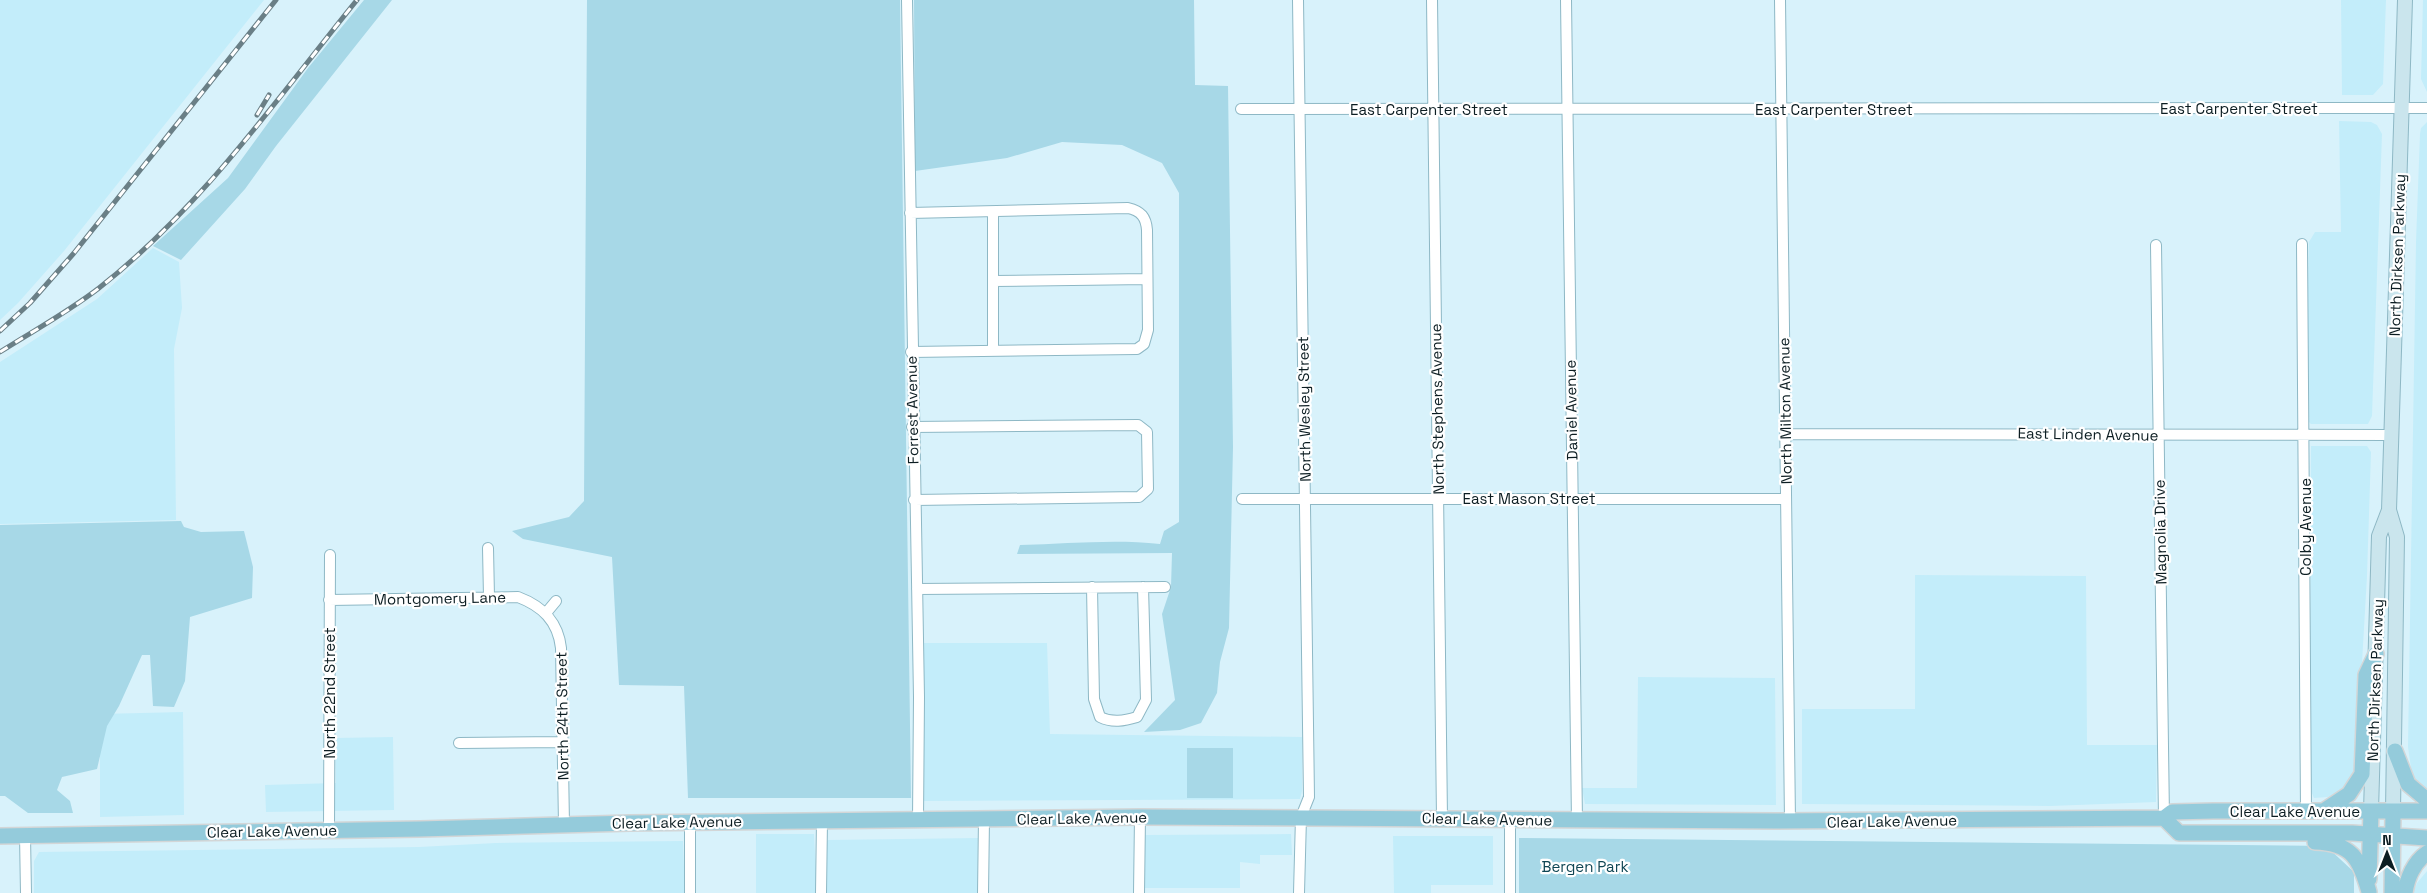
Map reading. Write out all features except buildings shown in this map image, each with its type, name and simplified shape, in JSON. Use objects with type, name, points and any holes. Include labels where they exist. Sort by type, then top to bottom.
[{"type":"main road","name":"North Dirksen Parkway","points":[[2393,811],[2397,536],[2389,510],[2390,435],[2405,0]]},
{"type":"main road","name":"North Dirksen Parkway","points":[[2369,893],[2379,536],[2389,510]]},
{"type":"main road","points":[[2325,810],[2349,794],[2362,774],[2366,675],[2376,654]]},
{"type":"main road","points":[[2395,751],[2408,784],[2415,793],[2427,800]]},
{"type":"main road","points":[[2392,893],[2393,811]]},
{"type":"main road","name":"Clear Lake Avenue","points":[[0,836],[564,824],[1140,817],[1790,821],[2164,818],[2172,812],[2427,811]]},
{"type":"main road","name":"Clear Lake Avenue","points":[[2164,818],[2179,833],[2370,834],[2427,838]]},
{"type":"main road","points":[[2224,834],[2234,842],[2329,842],[2338,845],[2350,851],[2361,867],[2369,893]]},
{"type":"main road","points":[[2405,893],[2410,875],[2419,860],[2427,854]]},
{"type":"street","name":"Forrest Avenue","points":[[907,0],[912,426],[917,589],[918,820]]},
{"type":"street","name":"North Wesley Street","points":[[1298,0],[1309,797],[1300,817]]},
{"type":"street","name":"North Stephens Avenue","points":[[1432,0],[1442,818]]},
{"type":"street","name":"Daniel Avenue","points":[[1566,0],[1577,821]]},
{"type":"street","name":"North Milton Avenue","points":[[1780,0],[1790,821]]},
{"type":"street","name":"East Carpenter Street","points":[[1241,109],[2427,108]]},
{"type":"street","points":[[910,213],[1128,208],[1137,210],[1146,222],[1147,279],[1147,338],[1144,344],[1137,349],[911,352]]},
{"type":"street","points":[[992,212],[993,351]]},
{"type":"street","name":"Colby Avenue","points":[[2302,244],[2306,810]]},
{"type":"street","name":"Magnolia Drive","points":[[2156,245],[2164,818]]},
{"type":"street","points":[[993,281],[1147,279]]},
{"type":"street","points":[[912,426],[1138,426],[1148,432],[1148,489],[1139,496],[914,500]]},
{"type":"street","name":"East Linden Avenue","points":[[1786,434],[2390,435]]},
{"type":"street","name":"East Mason Street","points":[[1242,499],[1786,499]]},
{"type":"street","points":[[488,548],[489,598]]},
{"type":"street","name":"North 22nd Street","points":[[329,830],[330,555]]},
{"type":"street","points":[[1092,587],[1094,699],[1100,716],[1108,721],[1128,720],[1137,716],[1144,709],[1146,700],[1143,587]]},
{"type":"street","points":[[917,589],[1165,587]]},
{"type":"street","name":"Montgomery Lane","points":[[329,600],[518,597],[537,606],[546,613]]},
{"type":"street","points":[[546,613],[556,601]]},
{"type":"street","name":"North 24th Street","points":[[546,613],[556,626],[560,637],[564,824]]},
{"type":"street","points":[[459,744],[563,742]]},
{"type":"street","points":[[1139,893],[1140,817]]},
{"type":"street","points":[[1299,893],[1300,817]]},
{"type":"street","points":[[983,893],[984,819]]},
{"type":"street","points":[[1510,820],[1510,893]]},
{"type":"street","points":[[821,893],[822,821]]},
{"type":"street","points":[[690,822],[690,893]]},
{"type":"street","points":[[25,836],[26,893]]},
{"type":"shaded area","points":[[0,0],[264,0],[64,251],[18,303],[0,320]]},
{"type":"shaded area","points":[[2341,0],[2386,0],[2383,84],[2373,95],[2342,95]]},
{"type":"shaded area","points":[[2423,0],[2427,0],[2427,92],[2421,79]]},
{"type":"shaded area","points":[[2339,121],[2371,122],[2377,125],[2382,134],[2372,416],[2368,424],[2311,424],[2308,421],[2306,379],[2309,242],[2315,232],[2341,232]]},
{"type":"shaded area","points":[[2427,122],[2427,791],[2412,775],[2408,747],[2416,242],[2420,134],[2421,128]]},
{"type":"shaded area","points":[[153,248],[179,262],[182,308],[174,349],[176,520],[0,524],[0,362],[97,299]]},
{"type":"shaded area","points":[[2311,446],[2367,446],[2371,452],[2367,576],[2356,767],[2351,778],[2340,791],[2328,797],[2314,798],[2311,791],[2310,747]]},
{"type":"shaded area","points":[[1915,575],[2086,576],[2087,745],[2157,745],[2156,802],[2050,806],[1802,804],[1802,709],[1915,709]]},
{"type":"shaded area","points":[[924,643],[1047,643],[1050,734],[1302,737],[1302,791],[1300,799],[923,801]]},
{"type":"shaded area","points":[[1638,677],[1775,678],[1776,805],[1585,804],[1582,788],[1637,788]]},
{"type":"shaded area","points":[[183,712],[184,815],[100,817],[100,714]]},
{"type":"shaded area","points":[[393,737],[394,810],[266,812],[265,785],[336,783],[335,738]]},
{"type":"shaded area","points":[[756,834],[814,834],[817,893],[756,893]]},
{"type":"shaded area","points":[[1291,834],[1292,855],[1260,855],[1260,864],[1240,862],[1240,888],[1144,888],[1144,835]]},
{"type":"shaded area","points":[[1393,836],[1493,836],[1493,885],[1431,885],[1431,893],[1394,893]]},
{"type":"shaded area","points":[[978,838],[977,893],[826,893],[825,846],[828,840]]},
{"type":"shaded area","points":[[683,841],[685,893],[34,893],[34,861],[39,852]]},
{"type":"shaded area","points":[[2427,871],[2427,893],[2413,893],[2417,883]]},
{"type":"green space","points":[[364,0],[392,0],[276,146],[245,189],[181,260],[153,246],[228,178],[308,68]]},
{"type":"green space","points":[[587,0],[900,0],[911,798],[688,798],[684,686],[619,685],[612,557],[523,539],[512,531],[569,517],[584,501]]},
{"type":"green space","points":[[914,0],[1194,0],[1195,85],[1228,86],[1233,447],[1229,628],[1220,662],[1217,693],[1201,723],[1180,730],[1144,732],[1175,700],[1162,614],[1171,587],[1172,553],[1017,554],[1020,545],[1107,542],[1160,544],[1164,531],[1179,522],[1179,193],[1162,163],[1122,145],[1062,142],[1007,158],[915,171]]},
{"type":"green space","points":[[181,521],[184,527],[201,532],[244,531],[253,567],[252,598],[190,617],[185,681],[174,707],[153,706],[150,655],[142,655],[119,706],[107,726],[97,769],[62,777],[57,790],[70,801],[73,813],[28,813],[5,796],[0,796],[0,525]]},
{"type":"green space","points":[[1187,748],[1233,748],[1233,798],[1187,798]]},
{"type":"green space","name":"Bergen Park","points":[[1519,838],[2326,846],[2354,872],[2354,893],[1519,893]]},
{"type":"railway","points":[[0,331],[30,303],[74,253],[276,0]]},
{"type":"railway","points":[[0,352],[99,288],[136,257],[171,223],[236,152],[357,0]]},
{"type":"railway","points":[[257,115],[269,95]]}]
